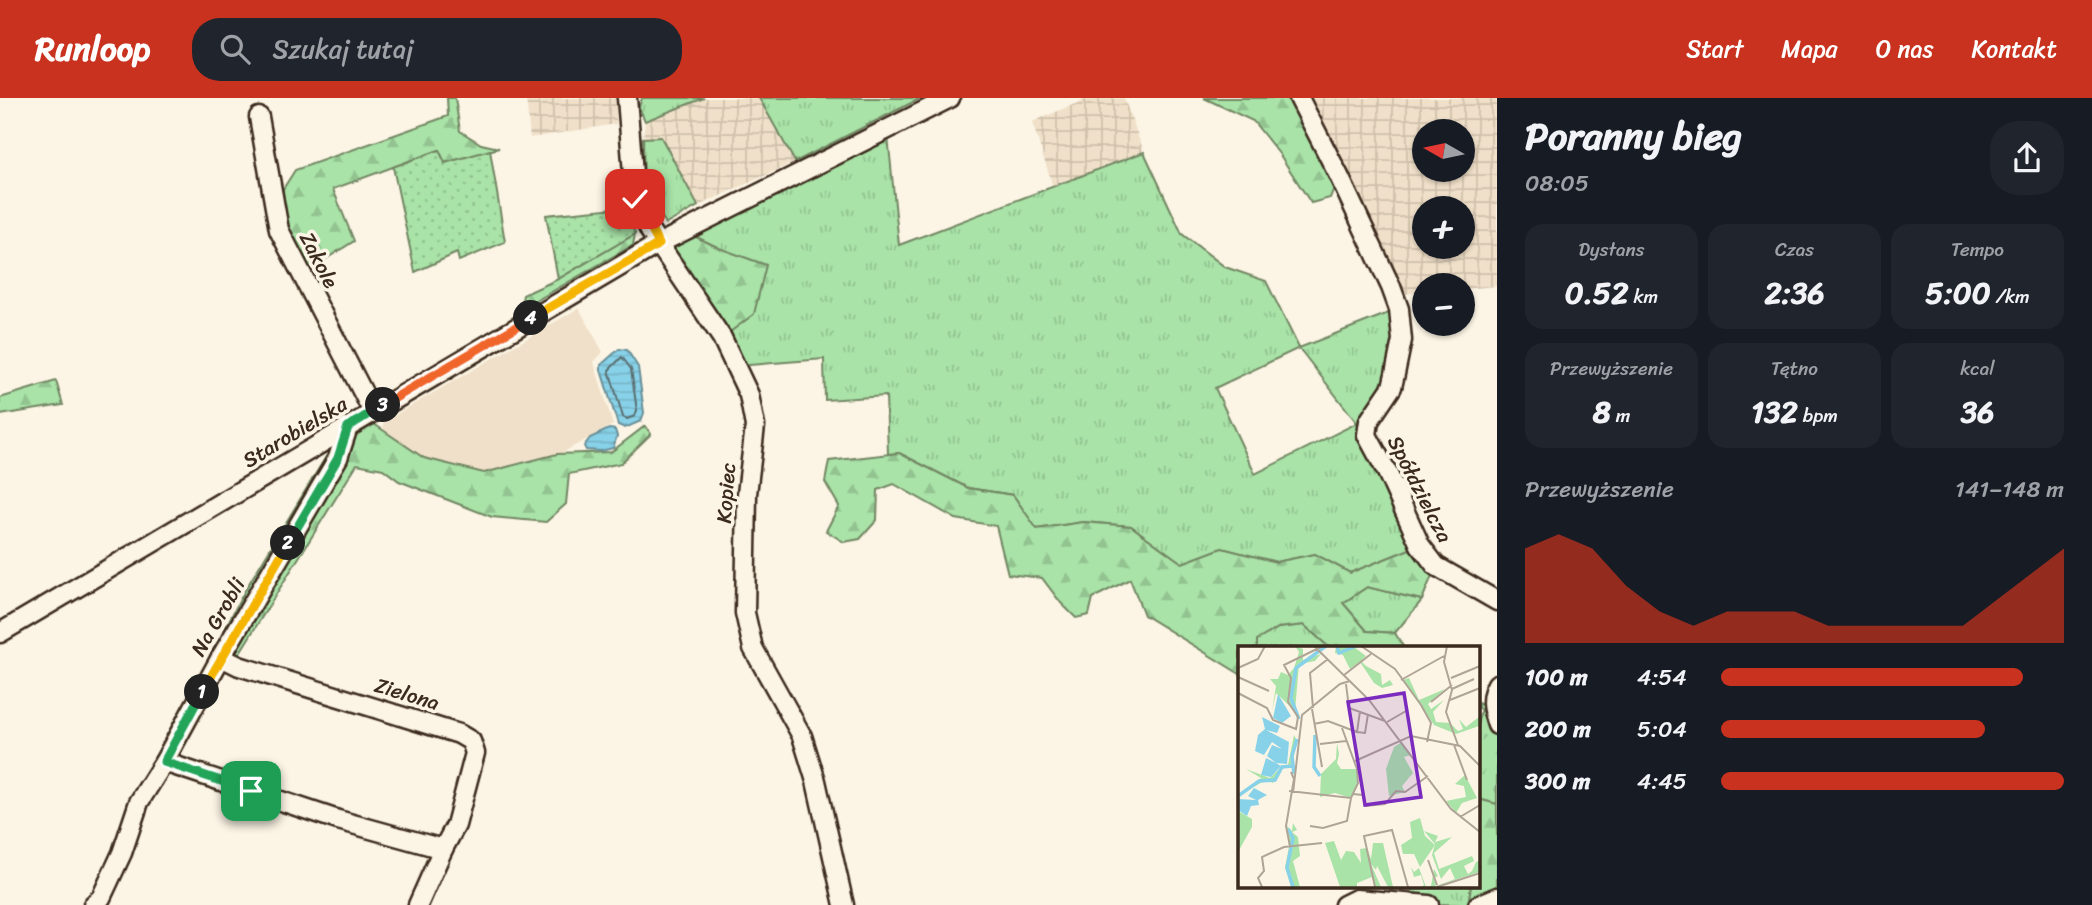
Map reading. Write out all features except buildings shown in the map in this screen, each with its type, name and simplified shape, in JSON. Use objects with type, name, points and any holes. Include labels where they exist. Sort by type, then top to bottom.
[{"type":"street","name":"Kopiec","points":[[627,98],[635,199],[659,244],[722,338],[750,395],[755,426],[747,494],[745,613],[753,648],[802,736],[816,781],[844,905]]},
{"type":"street","name":"Starobielska","points":[[0,633],[659,244],[950,98]]},
{"type":"street","name":"Spółdzielcza","points":[[1298,98],[1348,196],[1399,309],[1402,340],[1392,387],[1369,421],[1367,435],[1420,545],[1436,566],[1497,601]]},
{"type":"street","name":"Zakole","points":[[259,117],[279,230],[373,412]]},
{"type":"street","name":"Na Grobli","points":[[93,905],[101,898],[122,852],[139,802],[338,458],[348,427]]},
{"type":"street","name":"Zielona","points":[[221,657],[239,666],[459,734],[471,741],[475,753],[456,825],[418,905]]},
{"type":"street","points":[[1497,684],[1492,692],[1492,707],[1497,725]]},
{"type":"street","points":[[164,762],[338,820],[443,849]]},
{"type":"street","points":[[1479,905],[1497,897]]},
{"type":"street","points":[[1344,905],[1356,899],[1429,905]]},
{"type":"shaded area","points":[[526,98],[616,98],[616,124],[530,138]]},
{"type":"shaded area","points":[[704,98],[759,98],[795,162],[698,206],[661,137],[643,138],[645,121]]},
{"type":"shaded area","points":[[1089,98],[1124,98],[1144,152],[1053,187],[1032,122]]},
{"type":"shaded area","points":[[1304,98],[1497,98],[1497,286],[1475,288],[1475,273],[1412,273],[1412,293],[1394,295]]},
{"type":"shaded area","points":[[579,308],[603,352],[594,362],[613,425],[549,460],[488,476],[418,460],[384,438],[383,422]]},
{"type":"green space","points":[[447,98],[455,98],[460,131],[481,144],[499,148],[445,163],[439,150],[333,189],[354,241],[307,271],[285,226],[283,189],[295,170],[448,116]]},
{"type":"green space","points":[[642,98],[704,98],[645,121],[639,107]]},
{"type":"green space","points":[[759,98],[921,98],[795,162]]},
{"type":"green space","points":[[1204,98],[1299,98],[1339,176],[1330,198],[1311,203],[1280,155],[1253,121]]},
{"type":"green space","points":[[888,136],[899,245],[1144,152],[1182,234],[1225,267],[1266,281],[1299,348],[1399,309],[1402,340],[1369,421],[1420,545],[1350,573],[1315,554],[1276,562],[1222,548],[1182,564],[1131,526],[1083,522],[1036,529],[1013,495],[968,488],[899,453],[888,454],[886,396],[825,400],[824,359],[736,366],[722,338],[719,248],[692,235]],"holes":[[[1299,348],[1357,423],[1255,474],[1215,388]]]},
{"type":"green space","points":[[661,137],[698,206],[666,224],[644,188],[643,138]]},
{"type":"green space","points":[[439,150],[445,163],[490,150],[505,242],[459,261],[457,253],[415,272],[393,167]]},
{"type":"green space","points":[[626,207],[635,234],[558,279],[546,215]]},
{"type":"green space","points":[[635,234],[633,245],[520,310],[523,295],[558,279]]},
{"type":"green space","points":[[692,235],[766,265],[754,314],[722,338],[671,253],[672,246]]},
{"type":"green space","points":[[56,381],[63,405],[0,415],[0,398]]},
{"type":"green space","points":[[374,424],[424,458],[484,473],[557,454],[611,452],[645,426],[651,434],[621,463],[569,474],[566,504],[546,522],[492,517],[399,481],[383,469],[357,464],[237,657],[220,638],[245,590],[330,450]]},
{"type":"green space","points":[[899,453],[968,488],[1013,495],[1037,529],[1083,522],[1131,526],[1182,563],[1222,548],[1276,562],[1315,554],[1350,573],[1420,545],[1436,566],[1422,600],[1367,587],[1343,603],[1367,631],[1395,633],[1403,646],[1328,646],[1304,625],[1278,628],[1257,640],[1257,646],[1238,646],[1238,673],[1144,615],[1130,579],[1093,598],[1089,615],[1076,618],[1042,578],[1008,574],[996,526],[956,519],[894,484],[878,490],[877,520],[860,539],[844,542],[826,531],[839,506],[825,482],[829,461]]},
{"type":"green space","points":[[1367,587],[1422,600],[1395,633],[1367,631],[1343,603]]},
{"type":"green space","points":[[1304,625],[1328,646],[1257,646],[1257,640],[1278,628]]},
{"type":"green space","points":[[1492,692],[1497,725],[1497,804],[1479,799],[1479,704],[1482,705]]},
{"type":"green space","points":[[1479,799],[1497,804],[1497,897],[1478,905],[1468,905],[1471,888],[1479,888]]},
{"type":"green space","points":[[1413,888],[1471,888],[1468,905],[1411,903]]},
{"type":"water","points":[[619,349],[627,350],[638,367],[644,413],[641,421],[625,428],[618,425],[601,370],[601,365]]},
{"type":"water","points":[[609,429],[615,430],[617,436],[613,448],[601,451],[586,450],[584,446],[590,438]]},
{"type":"route","points":[[251,791],[164,762],[221,657],[338,458],[348,427],[659,244],[635,199]]}]
